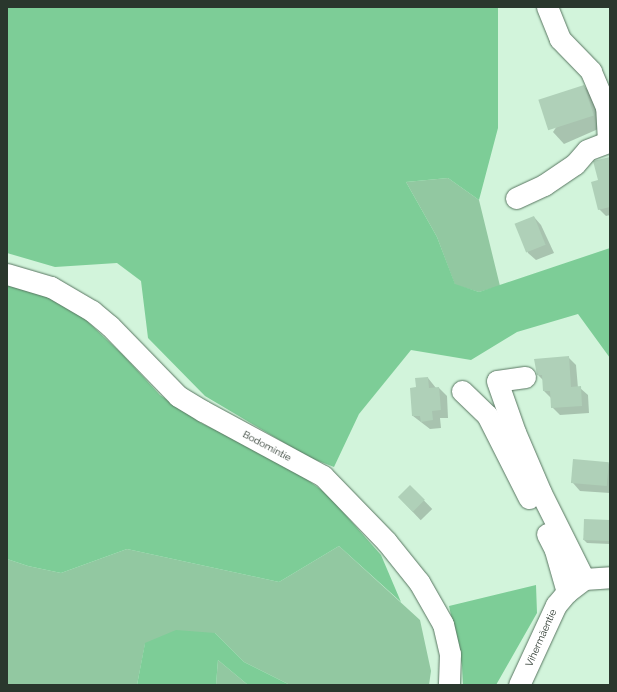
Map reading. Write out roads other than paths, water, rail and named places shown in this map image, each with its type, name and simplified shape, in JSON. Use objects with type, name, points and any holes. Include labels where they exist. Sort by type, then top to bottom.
[{"type":"street","points":[[547,7],[560,39],[591,70],[606,107],[609,143]]},
{"type":"street","points":[[587,132],[609,143]]},
{"type":"street","points":[[516,198],[544,186],[575,164],[587,150],[609,143]]},
{"type":"street","name":"Bodomintie","points":[[7,274],[51,287],[92,310],[110,326],[178,396],[323,476],[386,541],[419,582],[443,624],[450,654],[449,685]]},
{"type":"street","points":[[525,377],[497,381],[514,432],[541,494],[584,579],[610,577]]},
{"type":"street","points":[[462,391],[488,415],[555,550],[567,592]]},
{"type":"street","name":"Vihermäentie","points":[[519,685],[556,605],[567,592],[584,579]]}]
